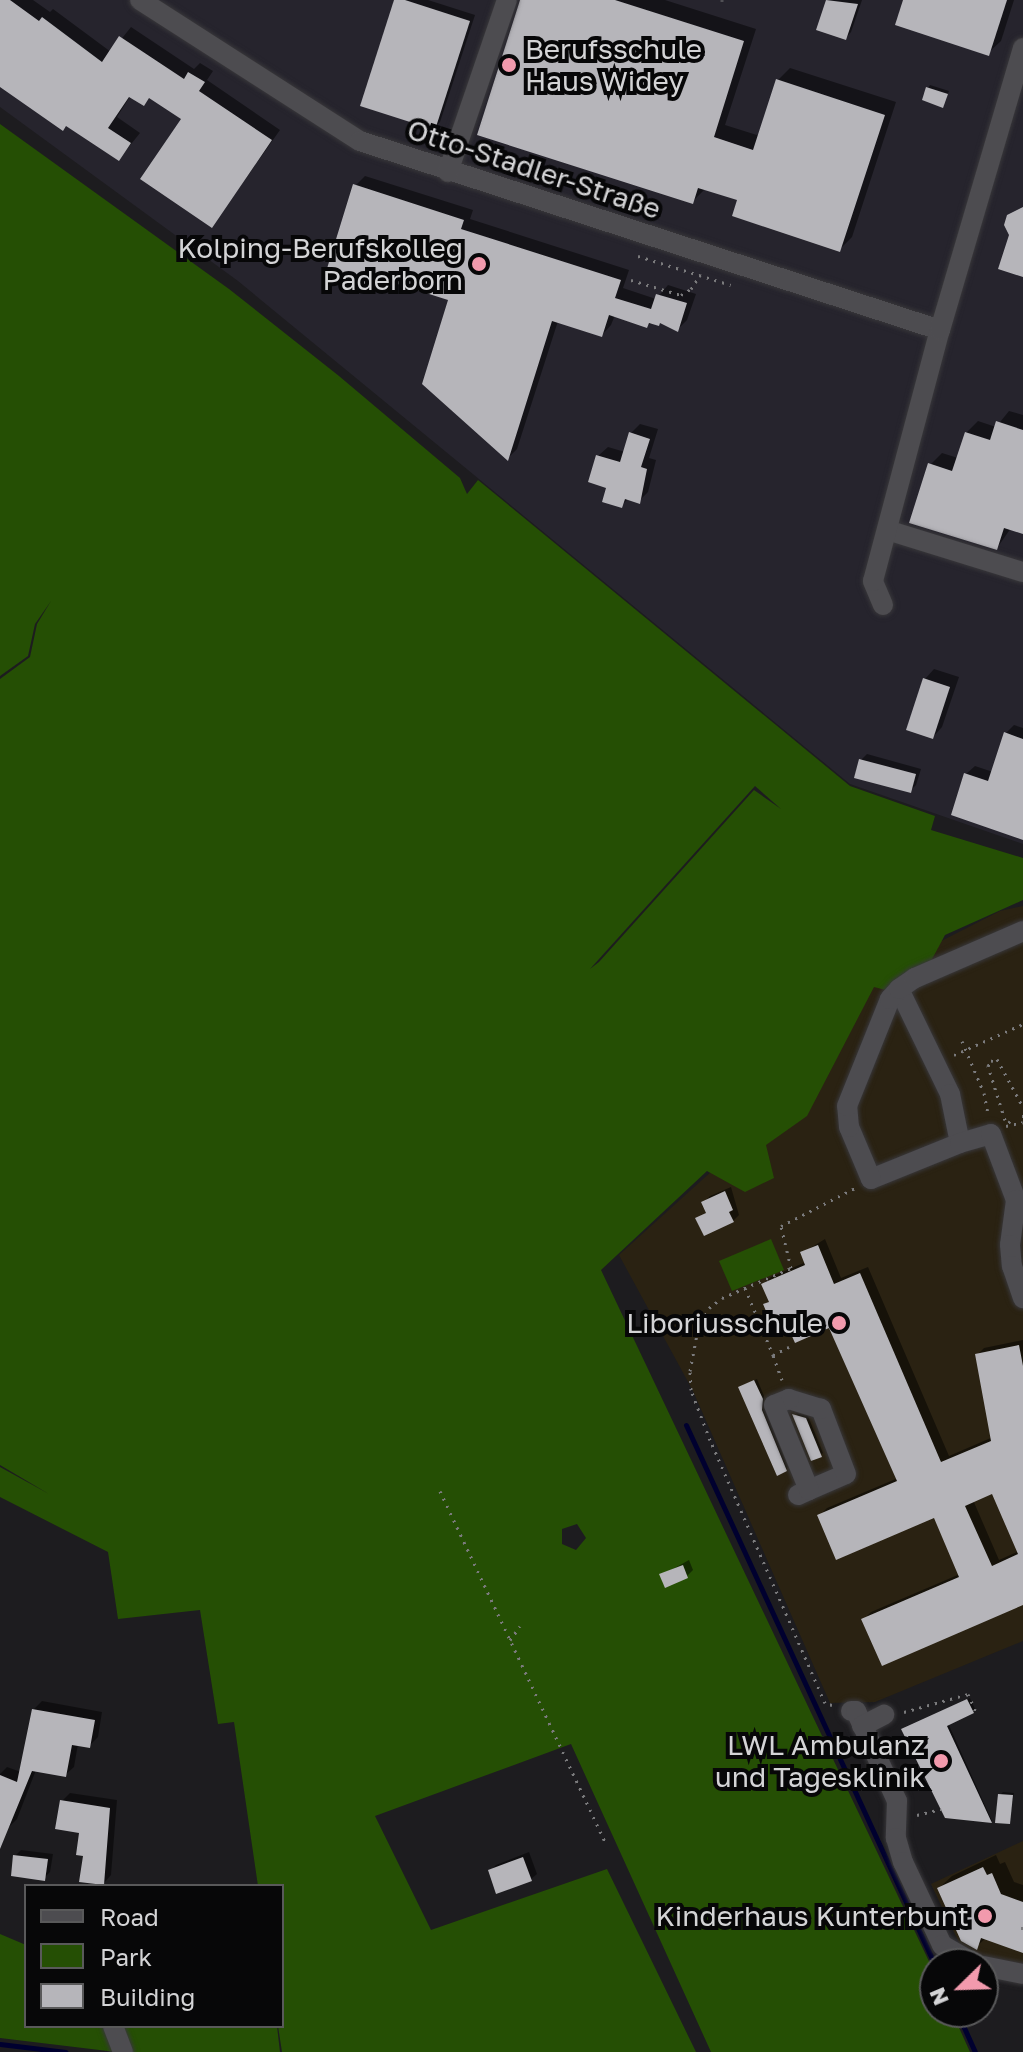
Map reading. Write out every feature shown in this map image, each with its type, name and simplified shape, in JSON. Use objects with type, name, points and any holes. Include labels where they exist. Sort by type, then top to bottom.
[{"type":"street","name":"Otto-Stadler-Straße","points":[[140,0],[360,141],[940,330]]},
{"type":"street","points":[[448,172],[507,0]]},
{"type":"street","points":[[883,605],[873,581],[940,330],[1023,48]]},
{"type":"street","points":[[887,530],[1023,572]]},
{"type":"street","points":[[1023,931],[915,978],[899,989],[890,999],[847,1106],[849,1127],[871,1179],[960,1143],[991,1134],[1016,1200],[1010,1245],[1012,1266],[1023,1298]]},
{"type":"street","points":[[899,989],[950,1094],[960,1143]]},
{"type":"street","points":[[789,1399],[821,1409],[846,1474],[804,1492],[774,1405],[789,1399]]},
{"type":"street","points":[[884,1715],[857,1718],[897,1801],[896,1838],[903,1862],[942,1945],[947,1948]]},
{"type":"street","points":[[999,1969],[1023,1974]]},
{"type":"street","points":[[114,2028],[122,2051]]},
{"type":"path","points":[[638,256],[731,285]]},
{"type":"path","points":[[631,280],[681,295],[691,289],[700,275]]},
{"type":"path","points":[[1007,1020],[1011,1029]]},
{"type":"path","points":[[966,1050],[1023,1024]]},
{"type":"path","points":[[962,1041],[984,1093],[991,1134],[1006,1126],[988,1066],[991,1061],[997,1059],[1023,1107]]},
{"type":"path","points":[[1012,1126],[1023,1122]]},
{"type":"path","points":[[745,1288],[789,1399]]},
{"type":"path","points":[[773,1355],[789,1347]]},
{"type":"path","points":[[440,1491],[605,1842]]},
{"type":"path","points":[[510,1640],[520,1626]]},
{"type":"path","points":[[884,1715],[968,1694],[977,1714]]},
{"type":"path","points":[[897,1814],[925,1815],[941,1809]]},
{"type":"shaded area","points":[[0,0],[1023,0],[1023,844],[850,784],[238,281],[0,107]]},
{"type":"shaded area","name":"Liboriusschule","points":[[1023,906],[1023,1641],[875,1702],[830,1703],[693,1391],[619,1255],[805,1087],[861,995],[908,958],[1000,911]]},
{"type":"shaded area","name":"Kinderhaus Kunterbunt","points":[[1023,1841],[1023,1966],[999,1962],[999,1948],[962,1948],[931,1884]]},
{"type":"green space","points":[[0,124],[229,289],[339,376],[460,478],[467,494],[478,480],[850,786],[935,816],[931,830],[1023,858],[1023,900],[945,935],[931,961],[893,992],[874,987],[807,1116],[766,1145],[774,1178],[745,1192],[707,1171],[601,1270],[923,1948],[919,1948],[919,2028],[959,2028],[970,2052],[711,2052],[571,1744],[375,1816],[431,1930],[607,1869],[696,2052],[282,2052],[278,2028],[284,2028],[284,1884],[258,1884],[234,1722],[218,1724],[200,1610],[118,1619],[108,1552],[0,1497],[0,1467],[49,1494],[0,1465],[0,679],[30,657],[37,624],[51,601],[35,624],[28,656],[0,676]],"holes":[[[755,786],[781,809],[754,790],[599,962],[590,969]],[[577,1524],[586,1538],[576,1550],[562,1544],[562,1529]]]},
{"type":"green space","points":[[771,1239],[784,1270],[732,1291],[719,1261]]},
{"type":"green space","points":[[0,1934],[24,1944],[24,2028],[277,2028],[280,2052],[116,2052],[0,2038]]},
{"type":"building","points":[[0,0],[10,0],[39,21],[42,17],[102,62],[119,36],[184,79],[188,72],[205,82],[199,91],[272,140],[212,228],[140,179],[181,119],[149,98],[144,106],[129,97],[108,128],[131,143],[119,161],[66,126],[63,131],[0,87]]},
{"type":"building","points":[[394,0],[405,0],[470,21],[435,130],[360,106]]},
{"type":"building","points":[[520,0],[615,0],[744,41],[714,137],[753,150],[776,79],[885,115],[840,252],[732,216],[737,200],[698,188],[693,204],[477,135]]},
{"type":"building","points":[[826,0],[858,4],[846,40],[816,30]]},
{"type":"building","points":[[903,0],[1007,0],[989,56],[895,25]]},
{"type":"building","points":[[926,87],[948,94],[943,108],[922,100]]},
{"type":"building","points":[[353,184],[464,220],[461,229],[621,280],[615,298],[651,309],[656,294],[687,303],[678,332],[660,323],[659,326],[649,323],[647,328],[609,315],[602,337],[552,321],[508,461],[422,384],[448,300],[369,275],[365,288],[325,275]]},
{"type":"building","points":[[1023,207],[1023,277],[998,269],[1009,235],[1004,225],[1007,215]]},
{"type":"building","points":[[996,421],[1023,430],[1023,534],[1004,528],[997,550],[909,523],[928,463],[952,471],[965,432],[990,440]]},
{"type":"building","points":[[629,432],[650,439],[641,467],[647,469],[640,504],[625,499],[622,508],[602,502],[606,488],[588,482],[596,455],[620,462]]},
{"type":"building","points":[[923,678],[950,687],[933,739],[906,730]]},
{"type":"building","points":[[1004,732],[1023,739],[1023,840],[951,815],[964,773],[988,781]]},
{"type":"building","points":[[859,759],[916,774],[911,793],[854,778]]},
{"type":"building","points":[[725,1191],[734,1222],[704,1236],[695,1218],[706,1213],[701,1202]]},
{"type":"building","points":[[818,1245],[834,1284],[860,1273],[941,1462],[991,1441],[975,1354],[1019,1345],[1023,1366],[1023,1605],[882,1666],[861,1619],[959,1577],[934,1518],[836,1560],[817,1515],[897,1481],[829,1328],[795,1343],[787,1325],[774,1330],[763,1304],[769,1302],[761,1284],[805,1265],[800,1252]],"holes":[[[992,1494],[1018,1554],[992,1566],[965,1506]]]},
{"type":"building","points":[[754,1380],[763,1399],[762,1410],[787,1471],[777,1476],[738,1387]]},
{"type":"building","points":[[792,1414],[806,1418],[822,1457],[811,1461]]},
{"type":"building","points":[[683,1565],[688,1578],[665,1588],[659,1574]]},
{"type":"building","name":"LWL Ambulanz und Tagesklinik","points":[[967,1699],[974,1713],[947,1726],[992,1823],[945,1818],[901,1729]]},
{"type":"building","points":[[32,1709],[95,1720],[90,1748],[72,1745],[66,1777],[32,1771],[0,1849],[0,1775],[17,1782]]},
{"type":"building","points":[[998,1794],[1013,1795],[1010,1824],[995,1823]]},
{"type":"building","points":[[60,1800],[110,1808],[104,1884],[79,1882],[83,1856],[76,1855],[79,1833],[55,1829]]},
{"type":"building","points":[[13,1855],[48,1859],[45,1881],[11,1876]]},
{"type":"building","points":[[523,1857],[532,1881],[496,1894],[488,1870]]},
{"type":"building","name":"Kinderhaus Kunterbunt","points":[[983,1867],[987,1875],[992,1873],[1001,1894],[1023,1902],[1023,1953],[981,1938],[978,1948],[961,1941],[937,1888]]},
{"type":"waterway","points":[[686,1425],[927,1948]]},
{"type":"waterway","points":[[964,2028],[975,2052]]},
{"type":"waterway","points":[[0,2044],[66,2052]]},
{"type":"place","name":"Berufsschule Haus Widey","points":[[509,65]]},
{"type":"place","name":"Kolping-Berufskolleg Paderborn","points":[[479,264]]},
{"type":"place","name":"Liboriusschule","points":[[839,1323]]},
{"type":"place","name":"LWL Ambulanz und Tagesklinik","points":[[941,1761]]},
{"type":"place","name":"Kinderhaus Kunterbunt","points":[[985,1916]]}]
